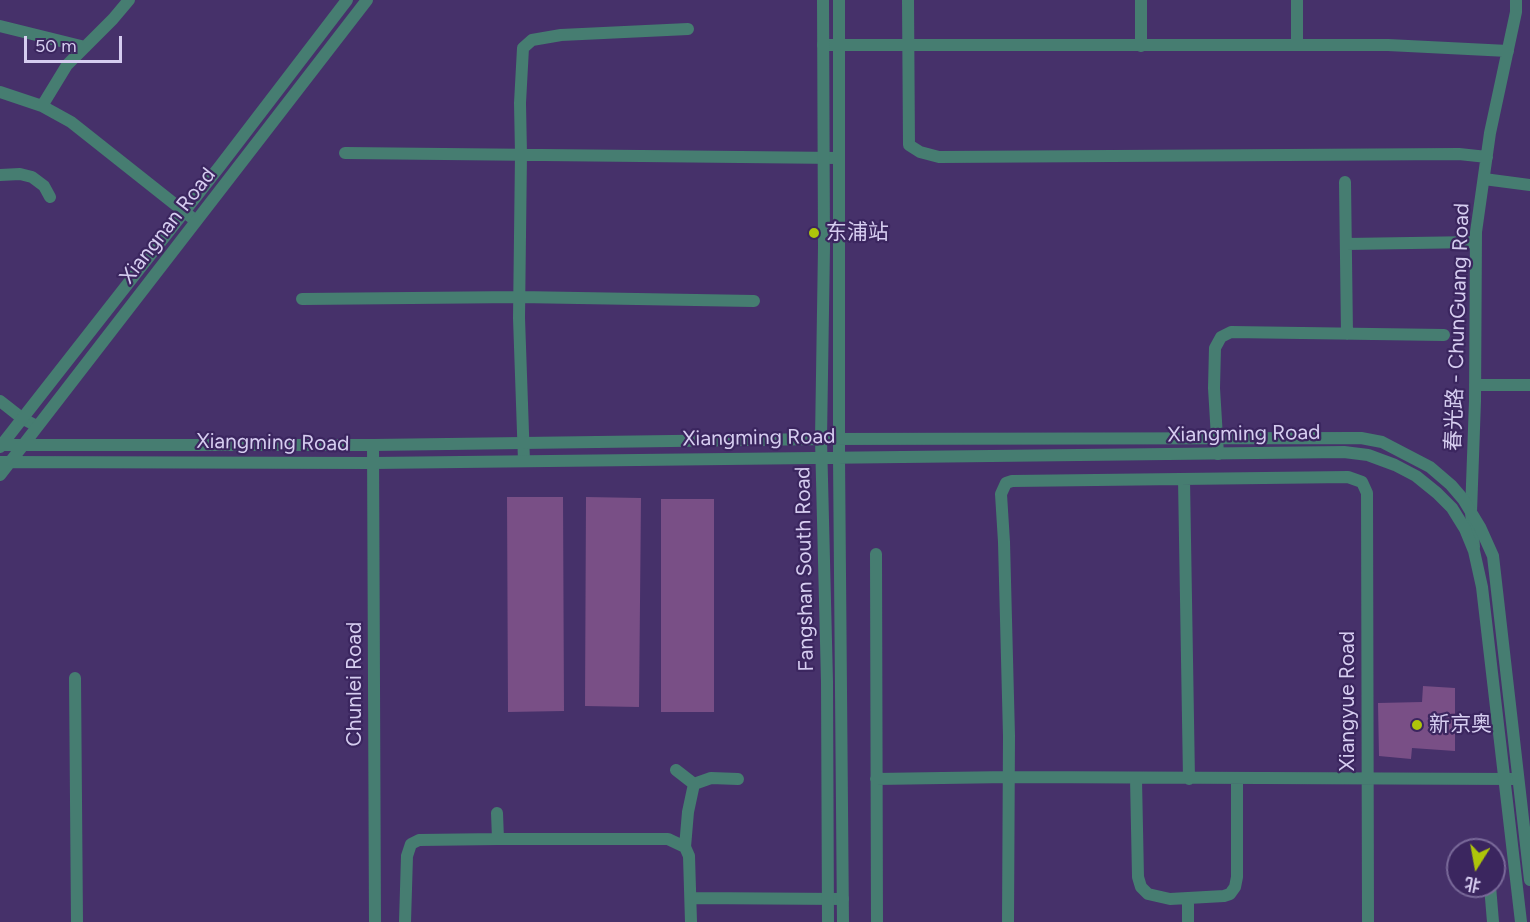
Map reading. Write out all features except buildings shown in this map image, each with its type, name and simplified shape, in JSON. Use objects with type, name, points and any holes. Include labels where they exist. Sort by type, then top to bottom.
[{"type":"street","points":[[42,105],[67,65],[129,0]]},
{"type":"street","name":"Xiangnan Road","points":[[0,476],[5,462],[23,444],[367,0]]},
{"type":"street","name":"Fangshan South Road","points":[[823,0],[821,457],[827,682],[828,922]]},
{"type":"street","name":"Fangshan South Road","points":[[839,0],[839,457],[843,922]]},
{"type":"street","points":[[908,0],[909,145],[920,152],[939,157],[1459,154],[1487,157]]},
{"type":"street","points":[[1141,0],[1141,46]]},
{"type":"street","points":[[1297,0],[1297,45]]},
{"type":"street","name":"春光路 - ChunGuang Road","points":[[1474,551],[1471,512],[1476,242],[1487,157],[1516,12],[1516,0]]},
{"type":"street","points":[[345,1],[357,13]]},
{"type":"street","name":"Xiangnan Road","points":[[1,446],[185,211],[345,1]]},
{"type":"street","points":[[0,26],[85,47]]},
{"type":"street","points":[[524,461],[520,297],[520,103],[523,48],[532,40],[561,35],[688,28]]},
{"type":"street","points":[[823,45],[1388,45],[1508,51]]},
{"type":"street","points":[[0,92],[42,105],[71,122],[196,221]]},
{"type":"street","points":[[345,153],[839,158]]},
{"type":"street","points":[[0,164],[32,177],[44,186],[50,197]]},
{"type":"street","points":[[0,175],[20,174]]},
{"type":"street","points":[[1484,179],[1530,185]]},
{"type":"street","points":[[1345,182],[1347,334]]},
{"type":"street","points":[[1346,244],[1476,242]]},
{"type":"street","points":[[302,299],[520,297],[754,301]]},
{"type":"street","points":[[1218,454],[1214,368],[1215,348],[1221,337],[1231,332],[1444,335]]},
{"type":"street","points":[[1475,385],[1530,385]]},
{"type":"street","points":[[0,401],[37,426]]},
{"type":"street","name":"Xiangming Road","points":[[1,446],[23,444],[373,445],[821,439],[1361,438],[1382,442],[1430,467],[1450,485],[1471,512],[1493,556],[1530,880]]},
{"type":"street","name":"Chunlei Road","points":[[373,445],[375,922]]},
{"type":"street","name":"Xiangming Road","points":[[5,462],[373,464],[1344,452],[1368,455],[1416,476],[1444,501],[1465,529],[1474,551]]},
{"type":"street","name":"Xiangyue Road","points":[[1184,479],[1348,477],[1362,482],[1367,493],[1368,922]]},
{"type":"street","points":[[1008,922],[1009,777],[1004,542],[1000,494],[1006,483],[1012,481],[1184,479],[1189,779]]},
{"type":"street","points":[[1474,551],[1482,587],[1521,922]]},
{"type":"street","points":[[876,554],[877,922]]},
{"type":"street","points":[[75,678],[77,922]]},
{"type":"street","points":[[676,770],[694,784]]},
{"type":"street","points":[[876,779],[1009,777],[1505,778],[1518,780]]},
{"type":"street","points":[[694,784],[711,778],[738,779]]},
{"type":"street","points":[[1136,779],[1138,877],[1141,887],[1148,894],[1157,898],[1188,899],[1224,896],[1230,894],[1235,887],[1237,877],[1237,779]]},
{"type":"street","points":[[691,922],[689,856],[685,847],[688,812],[694,784]]},
{"type":"street","points":[[497,813],[498,839]]},
{"type":"street","points":[[405,922],[407,856],[411,844],[419,840],[668,839],[685,847]]},
{"type":"street","points":[[691,898],[843,899]]},
{"type":"street","points":[[1491,898],[1493,922]]},
{"type":"street","points":[[1188,899],[1188,922]]},
{"type":"place","name":"东浦站","points":[[814,233]]},
{"type":"place","name":"新京奥","points":[[1417,725]]}]
